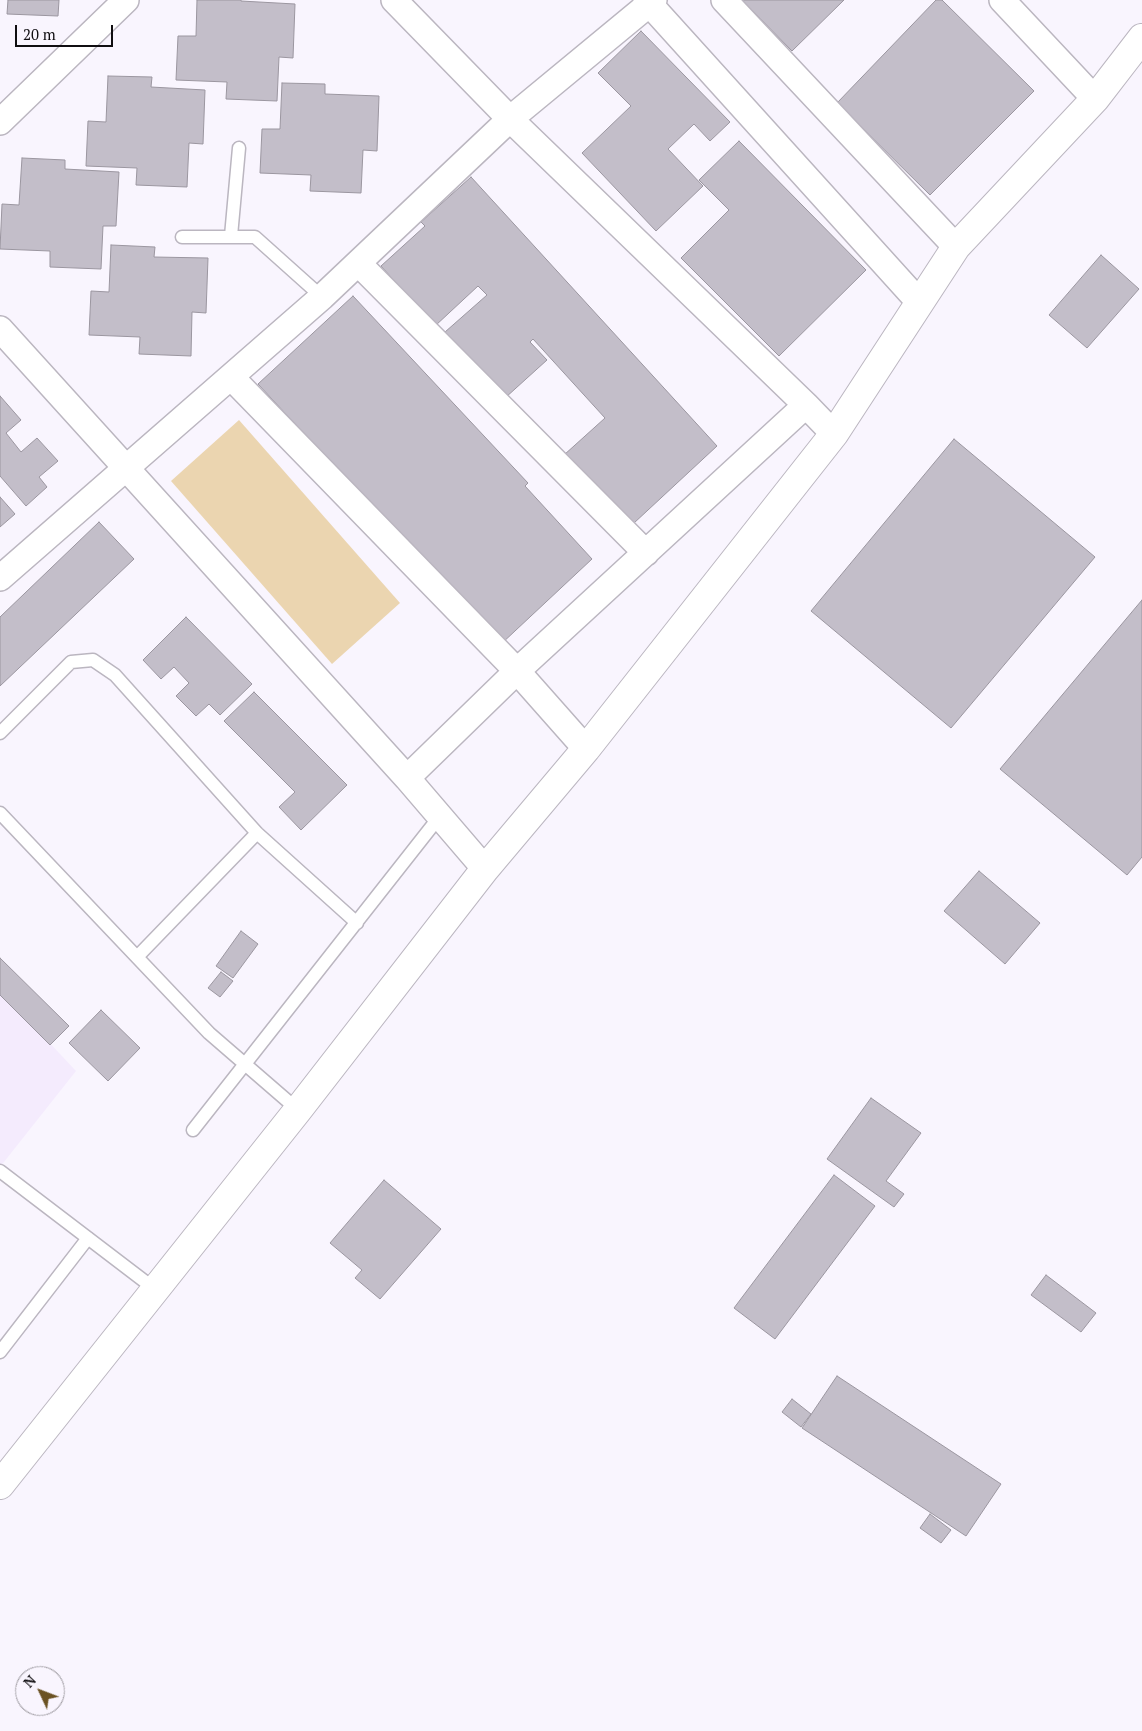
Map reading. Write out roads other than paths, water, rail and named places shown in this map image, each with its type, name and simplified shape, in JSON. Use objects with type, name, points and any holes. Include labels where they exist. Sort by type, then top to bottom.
[{"type":"main road","points":[[0,1485],[298,1110],[485,869],[586,749],[834,434],[956,248],[1095,99],[1142,38]]},
{"type":"street","points":[[0,122],[126,0]]},
{"type":"street","points":[[394,0],[510,119],[834,434]]},
{"type":"street","points":[[724,0],[956,248]]},
{"type":"street","points":[[1002,0],[1095,99]]},
{"type":"street","points":[[0,578],[360,264],[510,119],[650,1],[920,303]]},
{"type":"street","points":[[360,264],[646,554]]},
{"type":"street","points":[[0,329],[407,778],[485,869]]},
{"type":"street","points":[[231,377],[517,672],[586,749]]},
{"type":"street","points":[[407,778],[517,672],[806,405]]},
{"type":"lane","points":[[231,236],[239,148]]},
{"type":"lane","points":[[182,236],[255,237],[322,297]]},
{"type":"lane","points":[[0,733],[72,662],[92,660],[115,675],[257,833],[357,923]]},
{"type":"lane","points":[[0,813],[210,1033],[298,1110]]},
{"type":"lane","points":[[194,1130],[440,816]]},
{"type":"lane","points":[[137,957],[257,833]]},
{"type":"lane","points":[[0,1171],[156,1290]]},
{"type":"lane","points":[[0,1352],[88,1238]]}]
